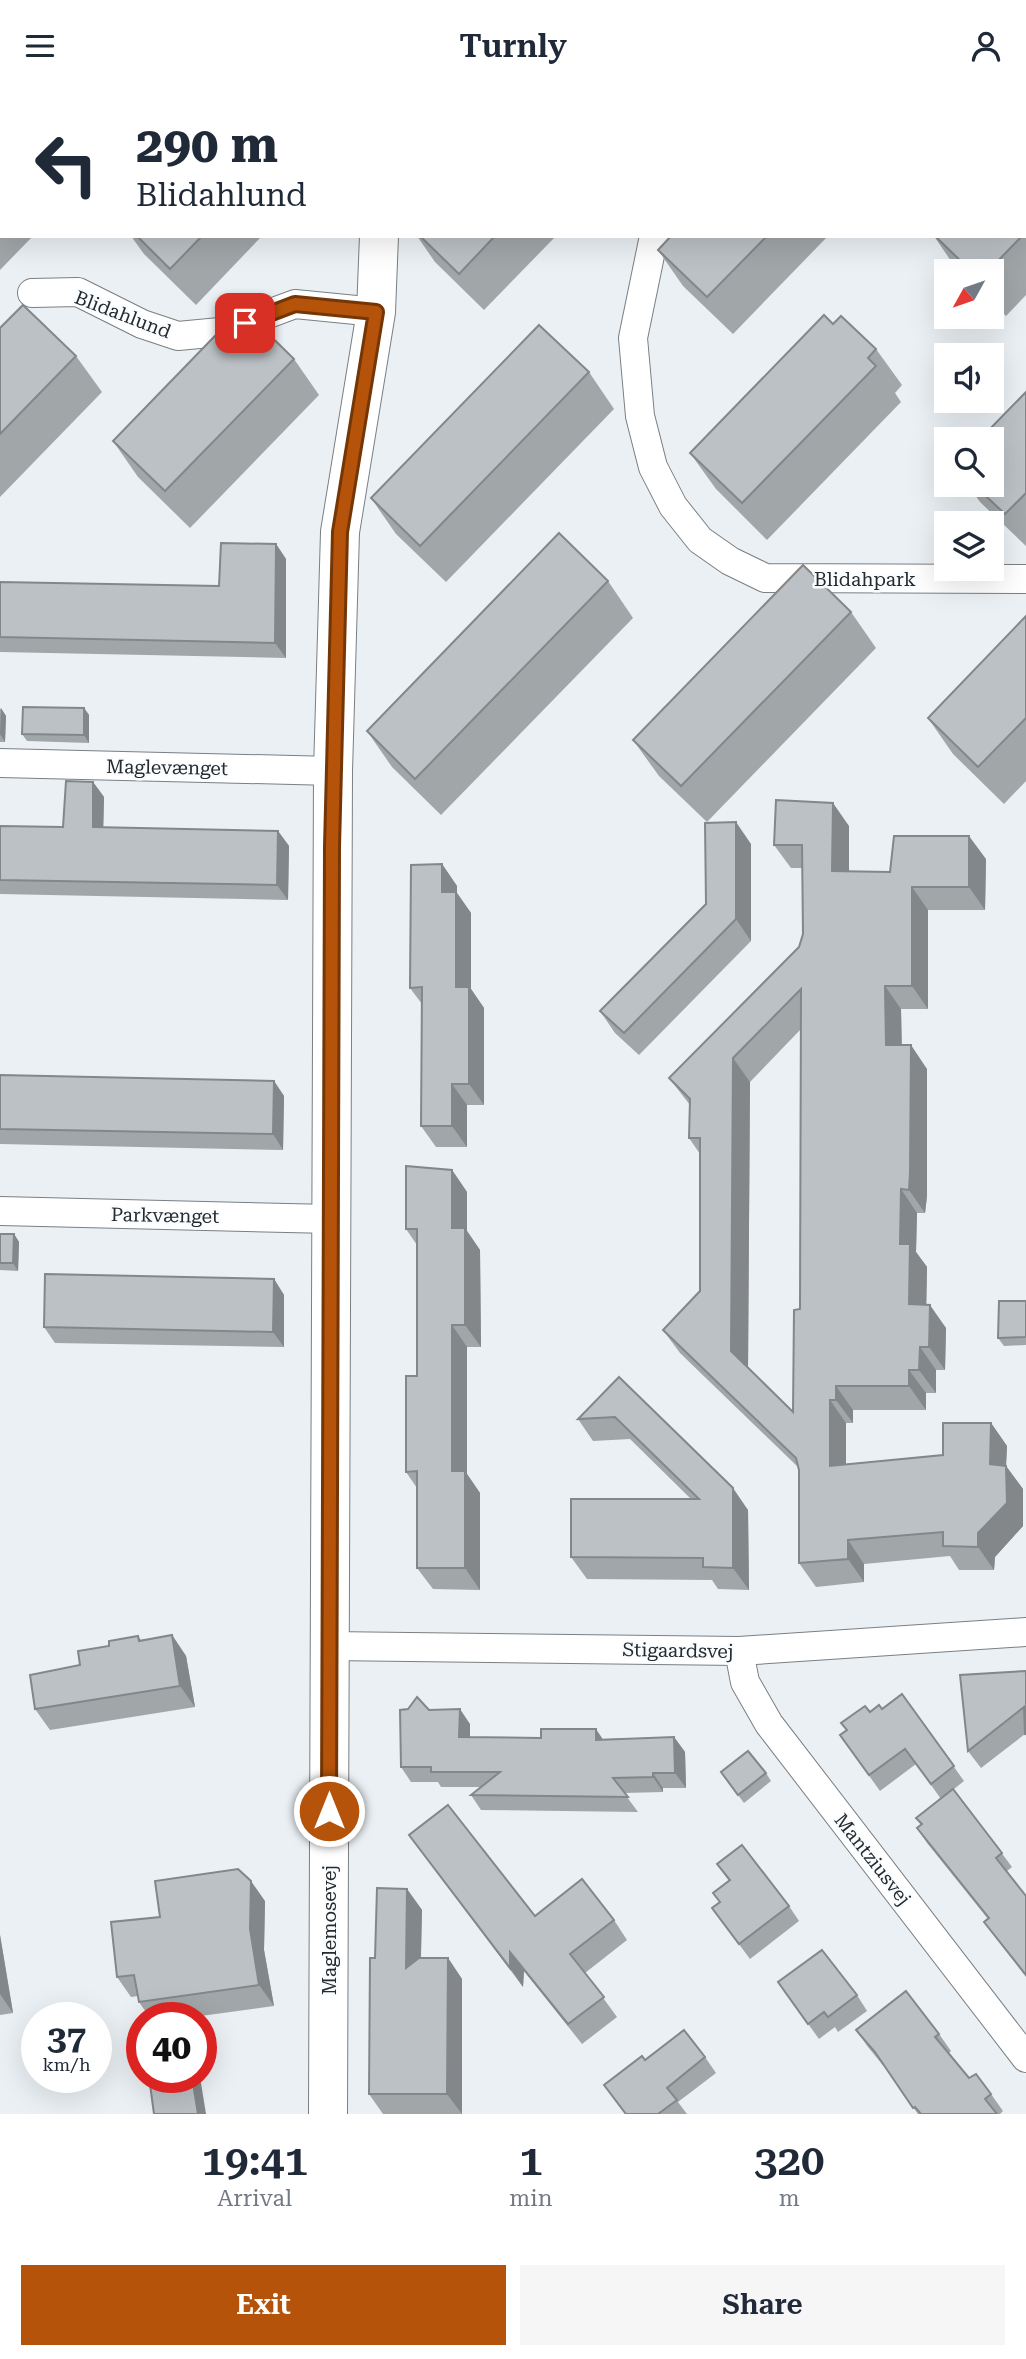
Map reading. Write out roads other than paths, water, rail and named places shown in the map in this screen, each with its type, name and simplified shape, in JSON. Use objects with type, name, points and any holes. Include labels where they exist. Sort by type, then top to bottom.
[{"type":"street","name":"Maglemosevej","points":[[328,2114],[333,771],[340,532],[376,312],[379,238]]},
{"type":"street","name":"Blidahpark","points":[[654,238],[633,338],[640,416],[653,467],[673,506],[699,540],[730,561],[765,578],[1026,579]]},
{"type":"street","name":"Blidahlund","points":[[32,293],[78,292],[142,324],[178,336],[220,332],[295,304],[376,312]]},
{"type":"street","name":"Maglevænget","points":[[0,763],[333,771]]},
{"type":"street","name":"Parkvænget","points":[[0,1211],[331,1219]]},
{"type":"street","name":"Stigaardsvej","points":[[329,1646],[739,1651],[1026,1632]]},
{"type":"street","name":"Mantziusvej","points":[[739,1651],[745,1682],[769,1724],[1026,2058]]}]
